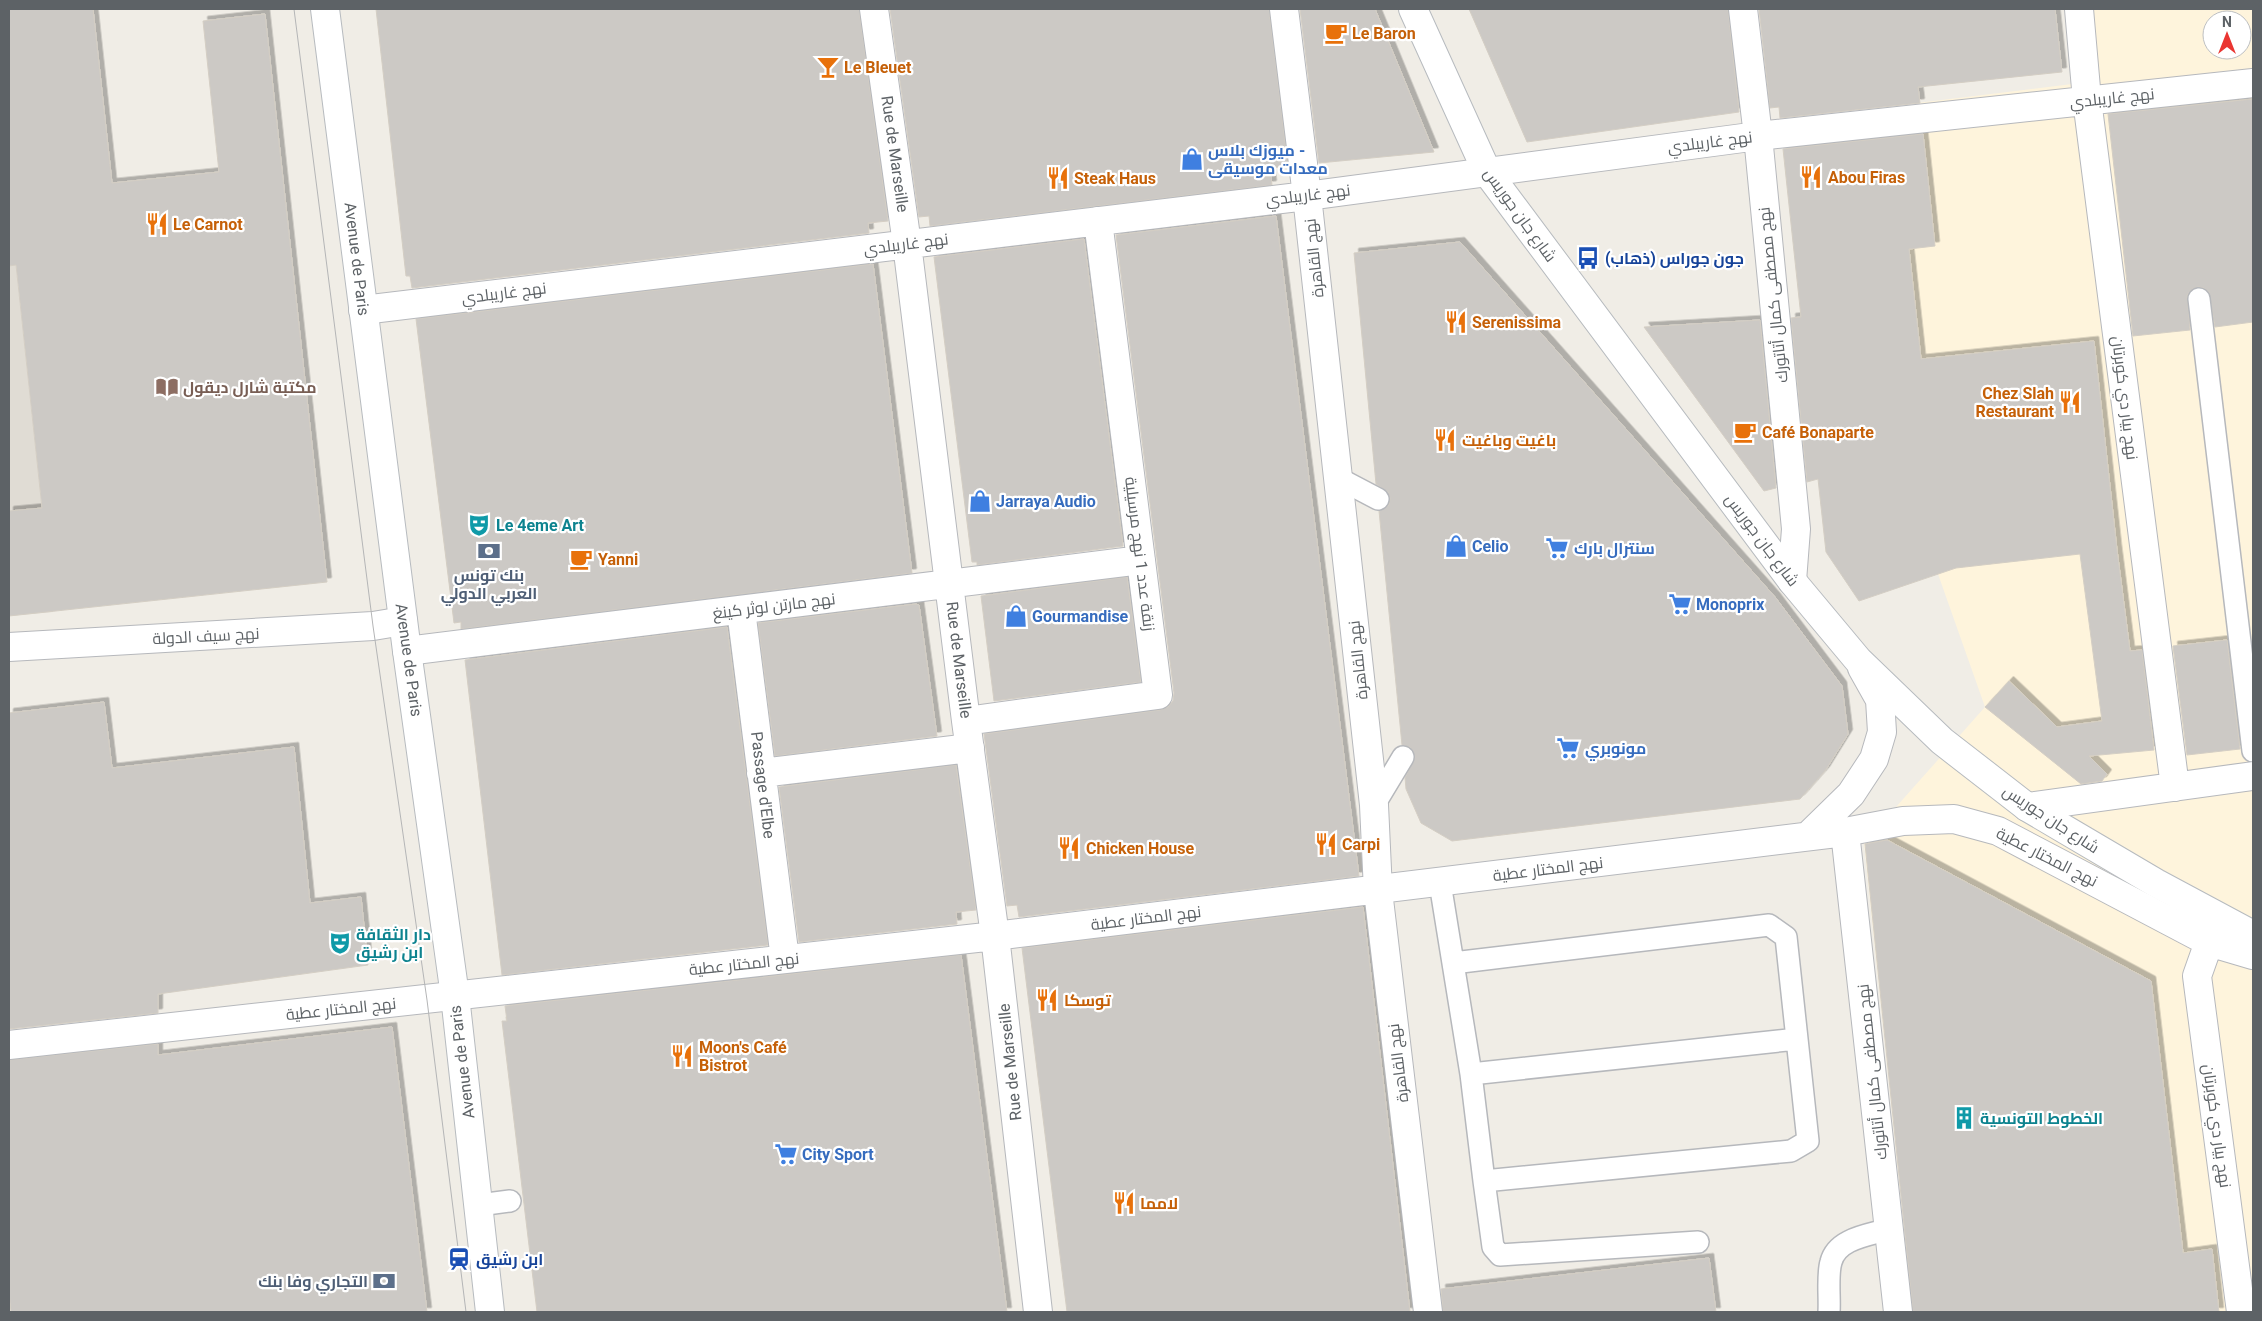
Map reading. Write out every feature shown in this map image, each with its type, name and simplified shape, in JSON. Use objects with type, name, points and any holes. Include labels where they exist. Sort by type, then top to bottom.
[{"type":"street","name":"Avenue de Paris","points":[[325,9],[403,621],[455,996],[490,1312]]},
{"type":"street","name":"Rue de Marseille","points":[[874,9],[907,244],[966,721],[996,936],[1038,1312]]},
{"type":"street","name":"نهج القاهرة","points":[[1284,9],[1307,196],[1374,805],[1378,891],[1428,1312]]},
{"type":"street","name":"شارع جان جوريس","points":[[1413,9],[1487,172],[1792,581],[1858,660],[1942,741],[2027,807],[2156,883],[2253,935]]},
{"type":"street","name":"نهج مصطفى كمال أتاتورك","points":[[1743,9],[1758,136],[1796,529],[1792,581]]},
{"type":"street","name":"نهج بيار دي كوبرتان","points":[[2079,9],[2088,100],[2174,787]]},
{"type":"street","name":"نهج غاريبلدي","points":[[363,310],[1307,196],[1758,136],[2253,83]]},
{"type":"street","name":"زنقة عدد 1 نهج مرسيلية","points":[[966,721],[1158,695],[1098,222]]},
{"type":"street","name":"نهج مارتن لوثر كينغ","points":[[407,651],[1141,560]]},
{"type":"street","name":"Passage d'Elbe","points":[[741,610],[784,959]]},
{"type":"street","name":"نهج سيف الدولة","points":[[9,647],[373,626],[403,621]]},
{"type":"street","points":[[1808,836],[1851,794],[1874,759],[1882,732],[1880,700],[1858,660]]},
{"type":"street","points":[[761,773],[970,748]]},
{"type":"street","points":[[2027,807],[2253,776]]},
{"type":"street","name":"نهج المختار عطية","points":[[9,1045],[996,936],[1378,891],[1845,832],[1903,821],[1954,819],[1998,831],[2209,942],[2253,955]]},
{"type":"street","name":"نهج مصطفى كمال أتاتورك","points":[[1845,832],[1898,1312]]},
{"type":"street","name":"نهج بيار دي كوبرتان","points":[[2209,942],[2197,976],[2241,1312]]},
{"type":"lane","points":[[2199,299],[2253,751]]},
{"type":"lane","points":[[1338,478],[1378,499]]},
{"type":"lane","points":[[1374,805],[1403,757]]},
{"type":"lane","points":[[1440,883],[1471,1074],[1492,1247],[1500,1254],[1698,1242]]},
{"type":"lane","points":[[1453,963],[1769,925],[1786,937],[1808,1141],[1791,1151],[1484,1181]]},
{"type":"lane","points":[[1471,1074],[1797,1039]]},
{"type":"lane","points":[[479,1206],[510,1201]]},
{"type":"lane","points":[[1829,1312],[1830,1261],[1840,1246],[1849,1241],[1889,1229]]},
{"type":"shaded area","points":[[2065,9],[2253,9],[2253,1312],[1913,1312],[1864,843],[1985,707],[1938,574],[1909,249],[1935,246],[1924,138],[1917,103],[2072,84]]},
{"type":"shaded area","points":[[9,202],[53,612],[9,616]]},
{"type":"building","points":[[9,9],[93,9],[112,183],[219,172],[203,21],[265,14],[327,582],[9,616],[9,511],[42,508],[16,265],[9,266]]},
{"type":"building","points":[[376,9],[859,9],[888,221],[868,223],[869,233],[412,288],[410,276],[406,276]]},
{"type":"building","points":[[890,9],[1269,9],[1288,166],[1270,168],[1272,185],[930,226],[929,216],[919,217]]},
{"type":"building","points":[[1300,9],[1375,9],[1434,152],[1319,163]]},
{"type":"building","points":[[1469,9],[1728,9],[1739,112],[1527,142]]},
{"type":"building","points":[[1759,9],[2055,9],[2062,72],[1918,87],[1920,103],[1780,118],[1779,107],[1770,108]]},
{"type":"building","points":[[2253,99],[2253,322],[2215,327],[2209,292],[2204,288],[2198,287],[2192,289],[2187,295],[2190,330],[2133,336],[2108,114]]},
{"type":"building","points":[[1923,134],[1935,246],[1909,249],[1921,359],[2094,341],[2130,651],[2142,650],[2154,750],[2089,756],[2107,774],[2102,781],[2081,784],[1985,707],[2009,681],[2057,727],[2102,721],[2080,554],[1956,568],[1859,601],[1826,552],[1818,479],[1807,482],[1791,318],[1801,317],[1783,149]]},
{"type":"building","points":[[1276,216],[1359,876],[1019,917],[1017,905],[1007,906],[984,734],[1160,710],[1168,707],[1173,701],[1174,693],[1116,235]]},
{"type":"building","points":[[1084,239],[1123,546],[977,565],[977,562],[972,562],[934,257]]},
{"type":"building","name":"سنترال بارك","points":[[1460,242],[1775,597],[1842,686],[1848,734],[1825,771],[1800,799],[1452,841],[1421,823],[1406,789],[1405,778],[1415,757],[1410,747],[1402,745],[1379,511],[1389,505],[1390,498],[1388,492],[1376,484],[1354,253]]},
{"type":"building","points":[[873,264],[912,573],[461,629],[461,622],[454,623],[416,319]]},
{"type":"building","points":[[1760,320],[1776,488],[1764,491],[1644,327]]},
{"type":"building","points":[[1127,577],[1141,682],[994,701],[981,596]]},
{"type":"building","points":[[919,605],[937,736],[775,756],[758,623]]},
{"type":"building","points":[[727,627],[768,945],[502,975],[465,660]]},
{"type":"building","points":[[2227,640],[2240,749],[2187,755],[2173,646]]},
{"type":"building","points":[[104,702],[112,768],[294,747],[310,903],[361,897],[368,965],[158,994],[158,1013],[9,1029],[9,713]]},
{"type":"building","points":[[956,765],[976,910],[956,912],[957,924],[799,942],[779,787]]},
{"type":"building","name":"الخطوط التونسية","points":[[1887,840],[2151,981],[2183,1253],[2212,1249],[2219,1312],[1913,1312],[1865,844]]},
{"type":"building","points":[[1363,907],[1410,1312],[1067,1312],[1022,948]]},
{"type":"building","points":[[961,955],[1007,1312],[537,1312],[502,1021],[507,1021],[505,1006]]},
{"type":"building","points":[[392,1027],[427,1312],[11,1312],[9,1293],[9,1060],[158,1044],[158,1055]]},
{"type":"building","points":[[1709,1258],[1716,1312],[1443,1312],[1441,1289]]},
{"type":"tram line","points":[[294,9],[373,626],[427,1000],[466,1312]]},
{"type":"place","name":"Le Baron","points":[[1336,33]]},
{"type":"place","name":"Le Bleuet","points":[[828,67]]},
{"type":"place","name":"ميوزك بلاس - معدات موسيقى","points":[[1192,159]]},
{"type":"place","name":"Abou Firas","points":[[1811,177]]},
{"type":"place","name":"Steak Haus","points":[[1058,178]]},
{"type":"place","name":"Le Carnot","points":[[157,224]]},
{"type":"place","name":"جون جوراس (ذهاب)","points":[[1588,258]]},
{"type":"place","name":"Serenissima","points":[[1456,322]]},
{"type":"place","name":"مكتبة شارل ديقول","points":[[167,387]]},
{"type":"place","name":"Chez Slah Restaurant","points":[[2070,402]]},
{"type":"place","name":"Café Bonaparte","points":[[1745,432]]},
{"type":"place","name":"باغيت وباغيت","points":[[1445,440]]},
{"type":"place","name":"Jarraya Audio","points":[[980,501]]},
{"type":"place","name":"Le 4eme Art","points":[[479,525]]},
{"type":"place","name":"Celio","points":[[1456,546]]},
{"type":"place","name":"سنترال بارك","points":[[1557,548]]},
{"type":"place","name":"بنك تونس العربي الدولي","points":[[489,551]]},
{"type":"place","name":"Yanni","points":[[581,559]]},
{"type":"place","name":"Monoprix","points":[[1680,604]]},
{"type":"place","name":"Gourmandise","points":[[1016,616]]},
{"type":"place","name":"مونوبري","points":[[1568,748]]},
{"type":"place","name":"Carpi","points":[[1326,844]]},
{"type":"place","name":"Chicken House","points":[[1069,848]]},
{"type":"place","name":"دار الثقافة ابن رشيق","points":[[340,943]]},
{"type":"place","name":"توسكا","points":[[1047,1000]]},
{"type":"place","name":"Moon's Café Bistrot","points":[[682,1056]]},
{"type":"place","name":"الخطوط التونسية","points":[[1964,1118]]},
{"type":"place","name":"City Sport","points":[[786,1154]]},
{"type":"place","name":"لامما","points":[[1124,1203]]},
{"type":"place","name":"ابن رشيق","points":[[459,1259]]},
{"type":"place","name":"التجاري وفا بنك","points":[[384,1281]]}]
